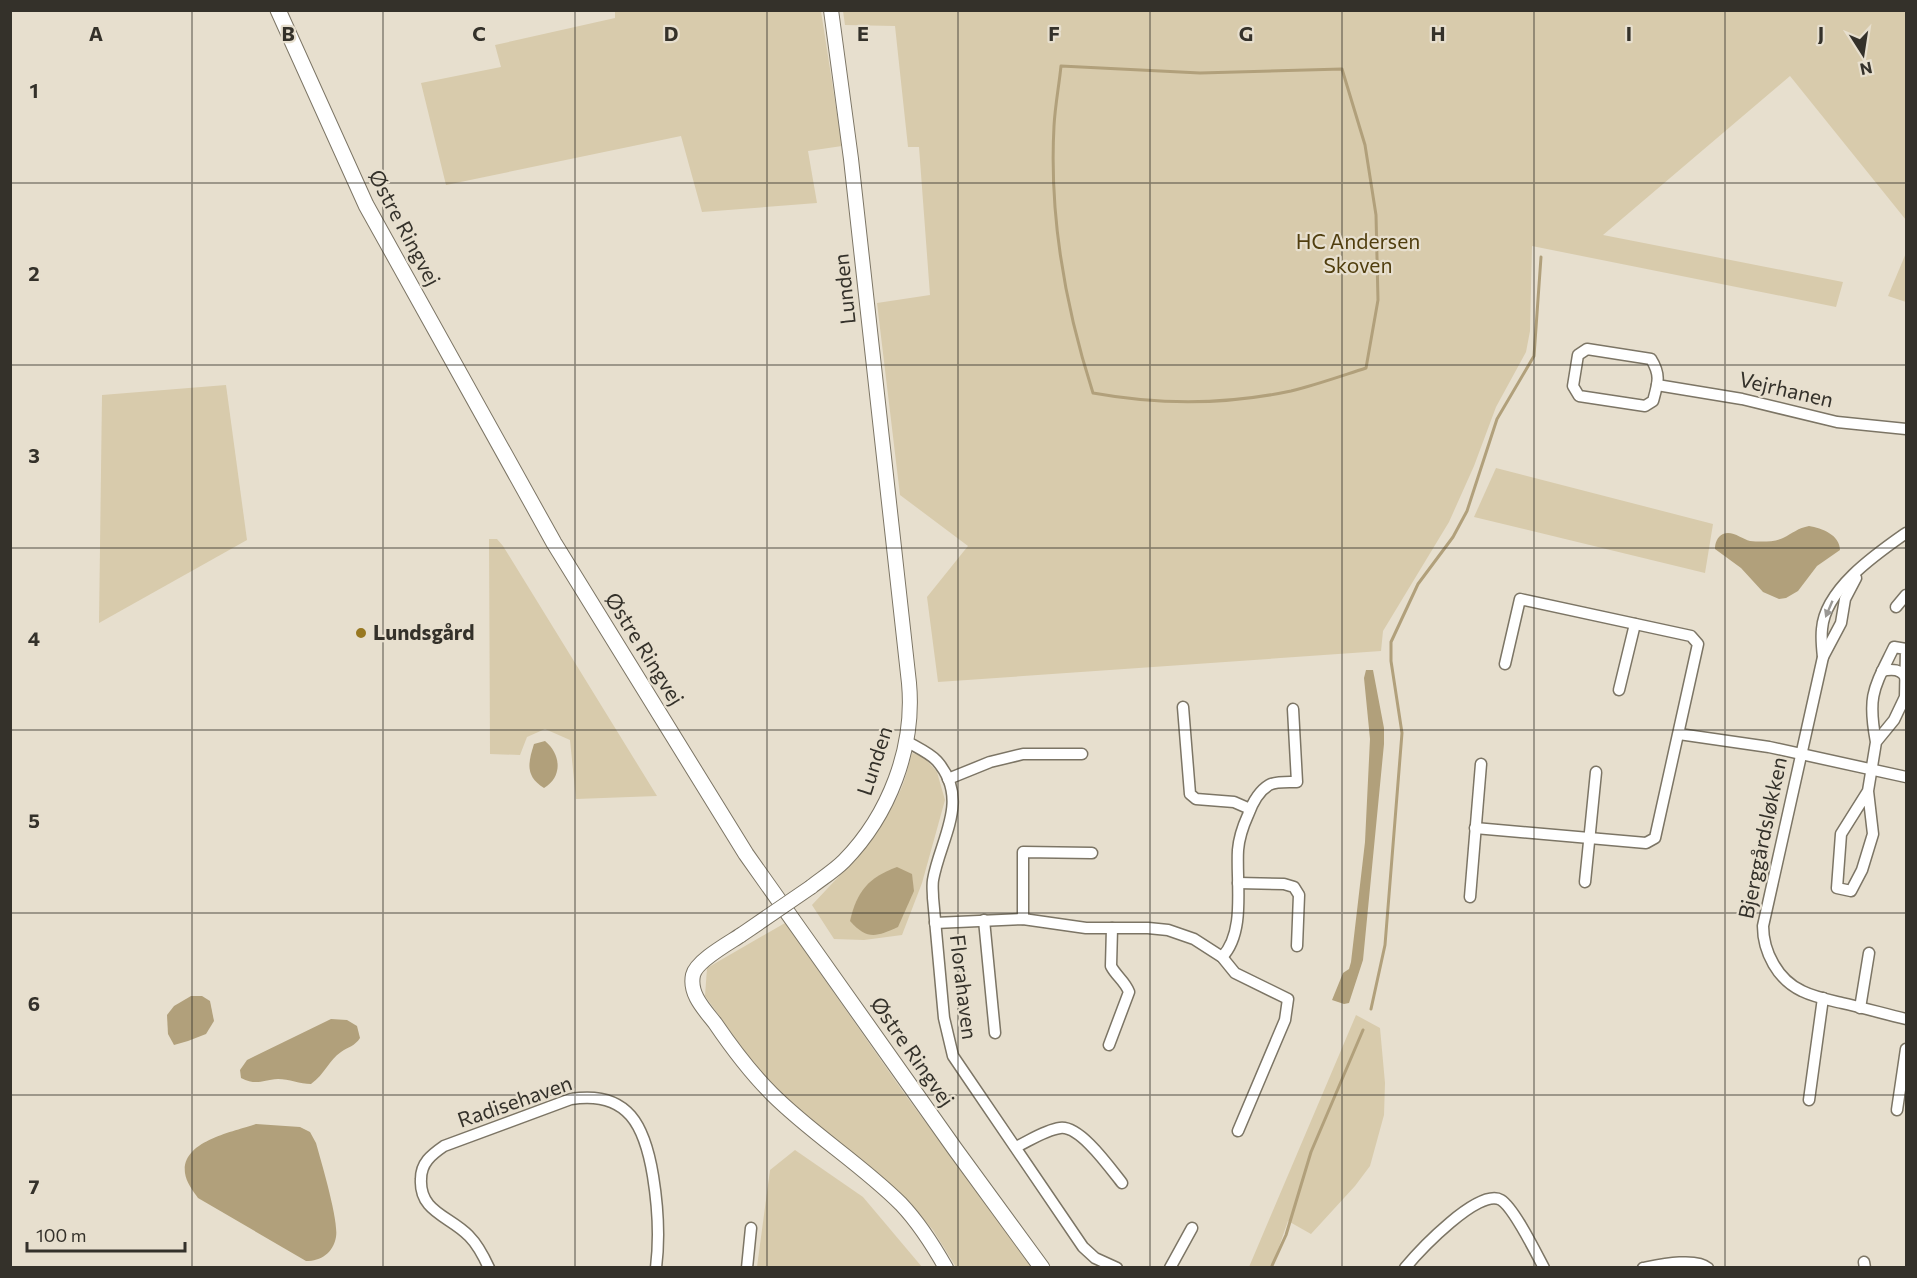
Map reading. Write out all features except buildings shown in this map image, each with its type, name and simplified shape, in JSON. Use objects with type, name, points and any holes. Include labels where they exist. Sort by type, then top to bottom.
[{"type":"main road","name":"Østre Ringvej","points":[[278,10],[366,205],[554,543],[746,854],[1042,1268]]},
{"type":"street","name":"Lunden","points":[[831,10],[851,159],[909,690],[906,741],[895,781],[878,818],[843,862],[811,887],[701,963],[693,972],[692,983],[699,1001],[729,1044],[771,1094],[885,1189],[920,1226],[946,1268]]},
{"type":"street","points":[[1587,349],[1651,359],[1658,371],[1657,385],[1653,401],[1645,406],[1579,396],[1573,386],[1578,355],[1587,349]]},
{"type":"street","name":"Vejrhanen","points":[[1657,385],[1742,399],[1837,423],[1906,429]]},
{"type":"street","name":"Bjerggårdsløkken","points":[[1906,533],[1836,592],[1827,609],[1822,628],[1822,657],[1763,931],[1772,962],[1784,978],[1801,991],[1823,999],[1906,1019]]},
{"type":"street","name":"Bjerggårdsløkken","points":[[1822,657],[1841,623],[1845,599],[1859,571]]},
{"type":"street","points":[[1896,607],[1906,595]]},
{"type":"street","points":[[1475,828],[1646,843],[1655,838],[1698,644],[1691,636],[1520,599],[1505,664]]},
{"type":"street","points":[[1619,690],[1635,624]]},
{"type":"street","points":[[1868,791],[1841,834],[1837,888],[1851,891],[1862,870],[1873,834],[1868,791],[1876,742],[1871,715],[1872,692],[1894,647],[1906,650],[1905,697],[1894,720],[1876,742]]},
{"type":"street","points":[[1882,671],[1898,671],[1903,673],[1906,679]]},
{"type":"street","points":[[1183,707],[1190,794],[1196,799],[1234,802],[1250,809]]},
{"type":"street","points":[[1222,957],[1227,952],[1236,932],[1238,849],[1240,834],[1250,809],[1255,800],[1270,785],[1297,782],[1293,709]]},
{"type":"street","points":[[1679,734],[1769,747],[1906,777]]},
{"type":"street","name":"Florahaven","points":[[906,741],[937,760],[948,779],[954,799],[951,821],[933,880],[944,1018],[952,1056],[1083,1247],[1095,1258],[1117,1268]]},
{"type":"street","points":[[948,779],[990,762],[1023,754],[1082,754]]},
{"type":"street","points":[[1470,897],[1481,764]]},
{"type":"street","points":[[1585,882],[1596,772]]},
{"type":"street","points":[[1023,919],[1023,852],[1092,853]]},
{"type":"street","points":[[1238,883],[1284,884],[1294,887],[1299,895],[1296,946]]},
{"type":"street","points":[[935,923],[1023,919],[1086,928],[1168,930],[1194,939],[1222,957],[1235,973],[1288,999],[1285,1020],[1238,1131]]},
{"type":"street","points":[[984,920],[995,1033]]},
{"type":"street","points":[[1109,1045],[1129,992],[1127,985],[1111,966],[1112,928]]},
{"type":"street","points":[[1860,1008],[1869,953]]},
{"type":"street","points":[[1809,1100],[1823,999]]},
{"type":"street","points":[[1897,1110],[1906,1049]]},
{"type":"street","name":"Radisehaven","points":[[489,1268],[470,1236],[428,1206],[423,1196],[421,1174],[428,1158],[444,1146],[572,1099],[584,1097],[610,1102],[621,1107],[631,1116],[642,1132],[649,1154],[660,1228],[656,1268]]},
{"type":"street","points":[[1016,1147],[1061,1127],[1072,1130],[1091,1146],[1122,1183]]},
{"type":"street","points":[[1405,1268],[1424,1246],[1451,1222],[1480,1202],[1493,1198],[1502,1201],[1511,1211],[1544,1268]]},
{"type":"street","points":[[747,1268],[751,1228]]},
{"type":"street","points":[[1170,1268],[1192,1228]]},
{"type":"street","points":[[1643,1268],[1693,1262],[1703,1263],[1708,1268]]},
{"type":"green space","points":[[615,11],[821,11],[842,146],[808,151],[817,203],[702,212],[681,136],[446,185],[421,83],[501,67],[495,45],[615,18]]},
{"type":"green space","name":"HC Andersen Skoven","points":[[843,11],[1906,11],[1906,220],[1790,76],[1603,235],[1843,282],[1836,307],[1532,246],[1530,331],[1526,352],[1496,407],[1474,466],[1449,522],[1383,631],[1381,651],[938,682],[927,597],[968,546],[900,495],[877,303],[930,295],[919,147],[908,147],[895,26],[845,25]]},
{"type":"green space","points":[[1906,253],[1906,302],[1888,296]]},
{"type":"green space","points":[[226,385],[247,540],[99,623],[102,395]]},
{"type":"green space","points":[[1496,468],[1713,524],[1705,573],[1474,517]]},
{"type":"green space","points":[[489,539],[497,539],[503,546],[657,796],[576,799],[570,740],[545,729],[527,737],[520,755],[490,754]]},
{"type":"green space","points":[[912,753],[924,757],[937,772],[945,800],[922,883],[902,935],[864,940],[834,939],[812,905],[861,851],[893,806]]},
{"type":"green space","points":[[785,923],[904,1093],[1032,1267],[956,1267],[933,1230],[899,1192],[772,1089],[705,996],[707,968]]},
{"type":"green space","points":[[1356,1015],[1380,1028],[1385,1083],[1384,1115],[1370,1166],[1311,1234],[1288,1221],[1272,1267],[1249,1267]]},
{"type":"green space","points":[[795,1150],[863,1197],[922,1267],[757,1267],[770,1170]]},
{"type":"shaded area","points":[[1809,526],[1819,528],[1834,536],[1840,550],[1817,566],[1798,591],[1786,598],[1779,599],[1763,592],[1741,568],[1715,549],[1718,538],[1726,533],[1750,541],[1767,541],[1783,538]]},
{"type":"shaded area","points":[[1366,670],[1373,670],[1384,728],[1384,744],[1363,960],[1349,1003],[1344,1004],[1332,1000],[1343,973],[1349,969],[1351,962],[1365,842],[1370,739],[1364,678]]},
{"type":"shaded area","points":[[545,741],[554,752],[558,765],[554,778],[544,788],[531,774],[530,757],[534,744]]},
{"type":"shaded area","points":[[897,867],[912,874],[914,891],[898,927],[878,935],[867,934],[850,921],[856,901],[871,881]]},
{"type":"shaded area","points":[[191,996],[202,996],[210,1001],[214,1021],[206,1034],[174,1045],[168,1034],[167,1015],[174,1006]]},
{"type":"shaded area","points":[[331,1019],[347,1020],[357,1026],[360,1038],[354,1045],[337,1055],[311,1084],[278,1079],[256,1082],[241,1078],[240,1070],[247,1060]]},
{"type":"shaded area","points":[[256,1124],[300,1127],[310,1132],[316,1143],[336,1229],[332,1248],[317,1260],[306,1261],[198,1198],[188,1183],[185,1173],[186,1162],[191,1153],[210,1140]]},
{"type":"waterway","points":[[1061,66],[1200,73],[1342,69],[1365,145],[1376,215],[1378,300],[1366,368],[1291,391],[1242,399],[1192,402],[1142,400],[1093,393],[1074,328],[1057,228],[1053,160],[1061,66]]},
{"type":"waterway","points":[[1371,1009],[1385,945],[1402,733],[1391,661],[1391,642],[1418,584],[1453,537],[1467,511],[1497,419],[1534,356],[1541,257]]},
{"type":"waterway","points":[[1271,1268],[1286,1235],[1311,1152],[1363,1030]]},
{"type":"place","name":"Lundsgård","points":[[361,633]]}]
